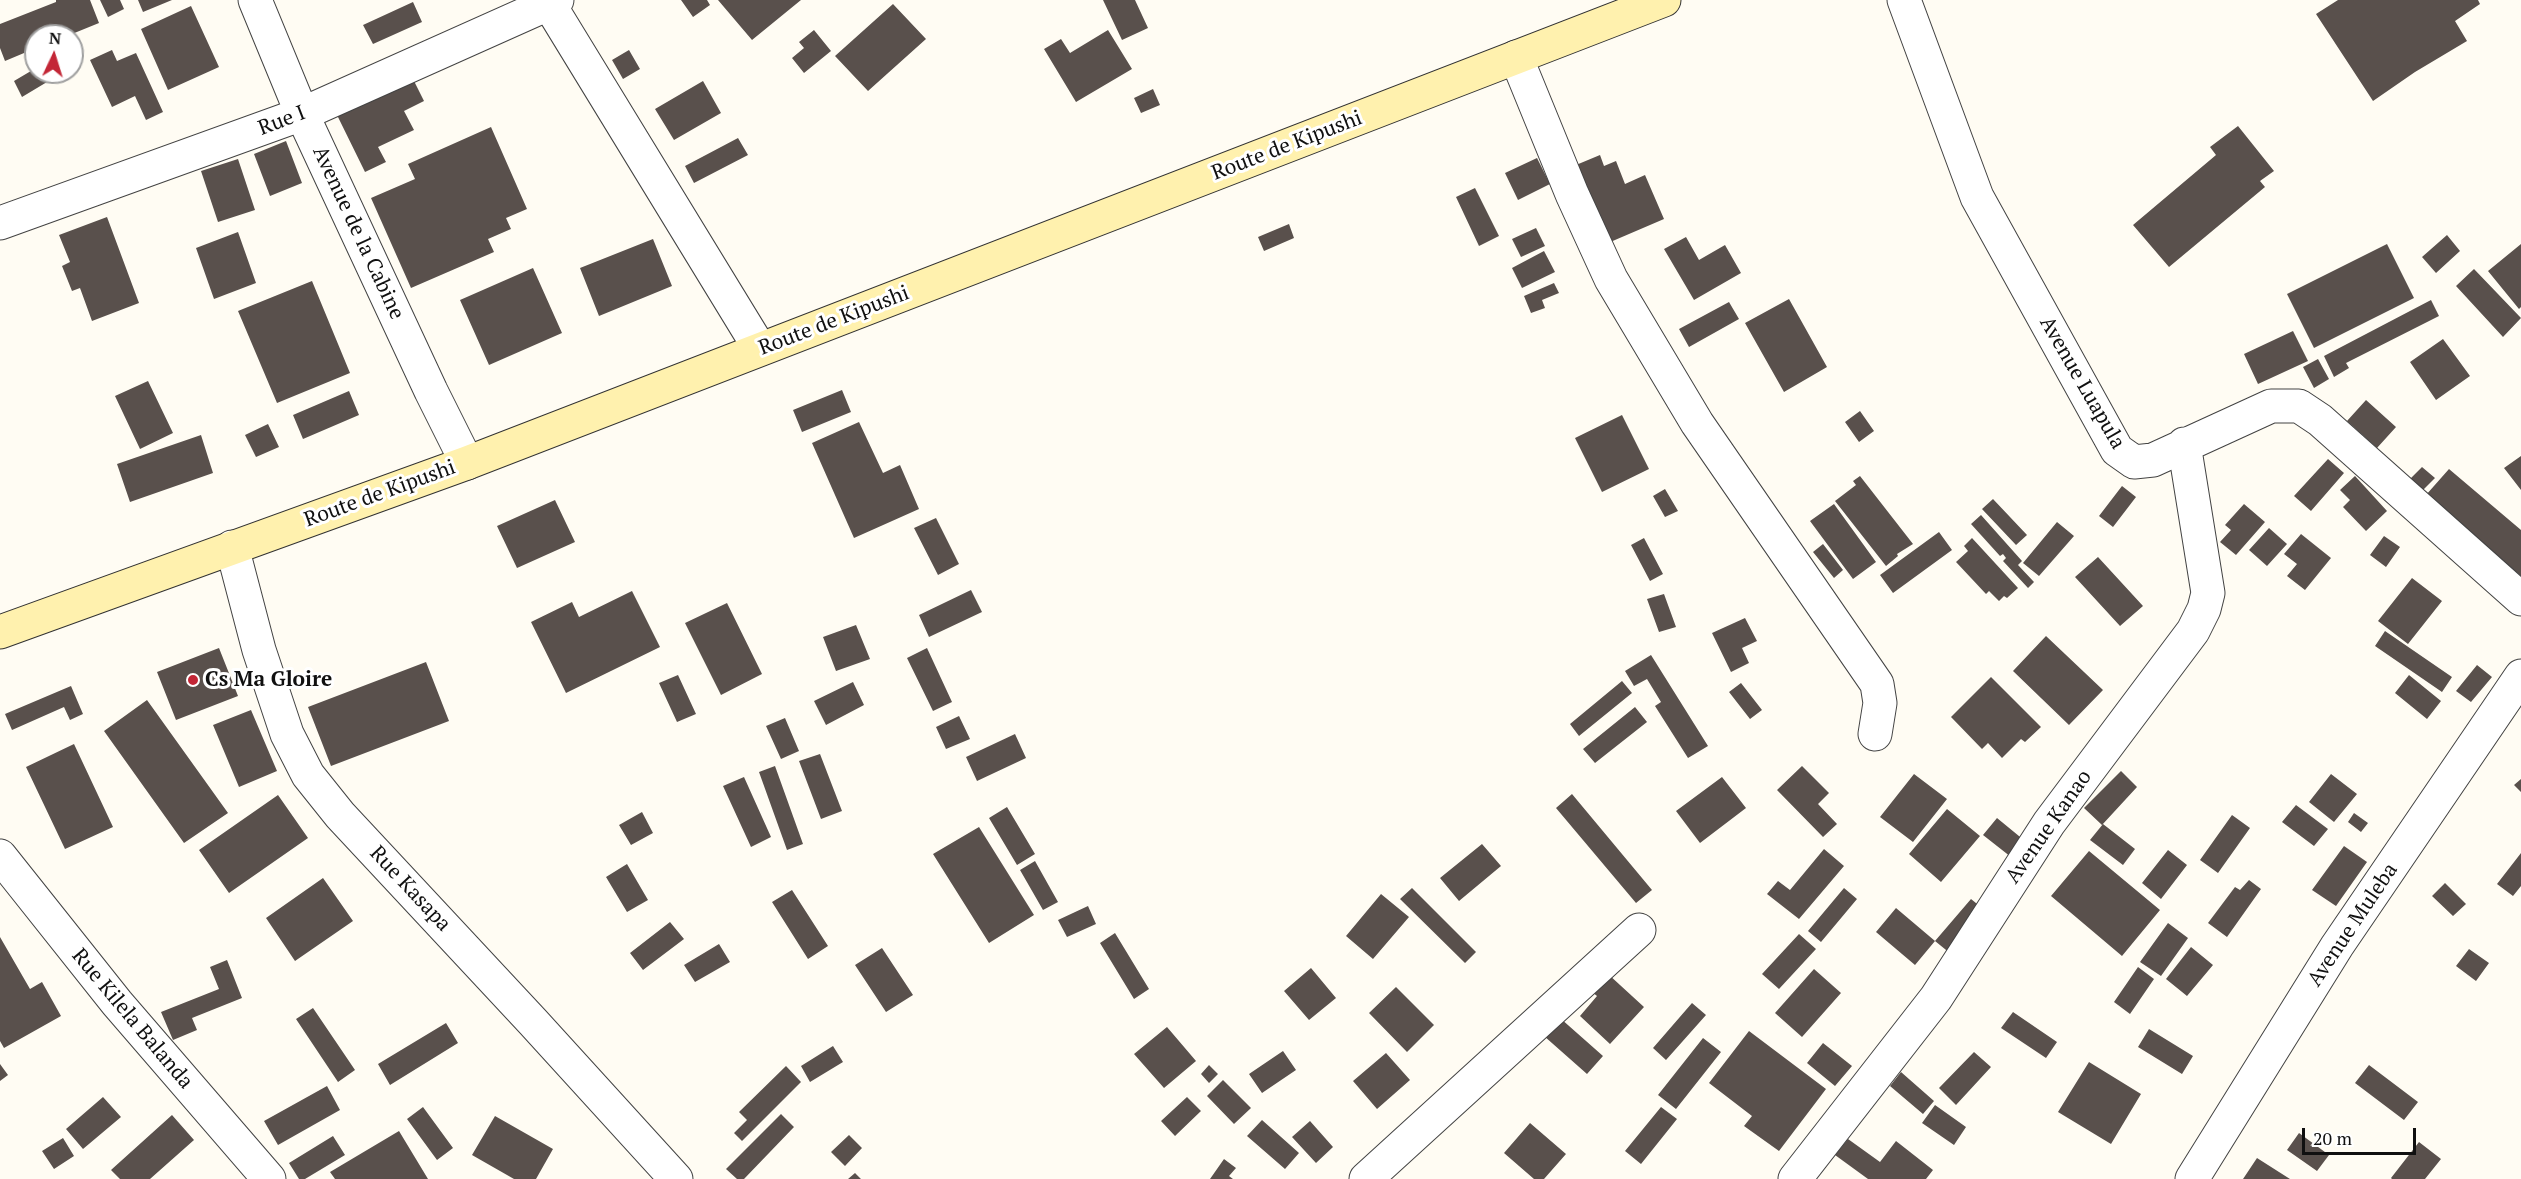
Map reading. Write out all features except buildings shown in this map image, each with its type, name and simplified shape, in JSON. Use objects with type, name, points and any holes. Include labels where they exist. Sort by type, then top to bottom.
[{"type":"main road","name":"Route de Kipushi","points":[[0,632],[467,463],[1664,0]]},
{"type":"street","name":"Avenue de la Cabine","points":[[255,0],[302,114],[467,463]]},
{"type":"street","name":"Avenue Luapula","points":[[1904,0],[1977,197],[2117,450],[2134,462],[2153,460],[2271,406],[2299,406],[2320,420],[2521,599]]},
{"type":"street","name":"Rue I","points":[[0,223],[302,114],[553,2]]},
{"type":"street","points":[[553,2],[760,349]]},
{"type":"street","points":[[1516,57],[1572,194],[1611,279],[1697,423],[1877,684],[1880,702],[1875,734]]},
{"type":"street","name":"Avenue Kanao","points":[[1795,1179],[1936,998],[2049,823],[2193,631],[2205,609],[2208,593],[2184,444]]},
{"type":"street","name":"Rue Kasapa","points":[[232,547],[259,650],[287,734],[308,775],[340,815],[676,1179]]},
{"type":"street","name":"Avenue Muleba","points":[[2192,1179],[2337,946],[2521,676]]},
{"type":"street","name":"Rue Kilela Balanda","points":[[0,856],[117,1003],[269,1179]]},
{"type":"street","points":[[1366,1179],[1639,930]]},
{"type":"place","name":"Cs Ma Gloire","points":[[193,680]]}]
